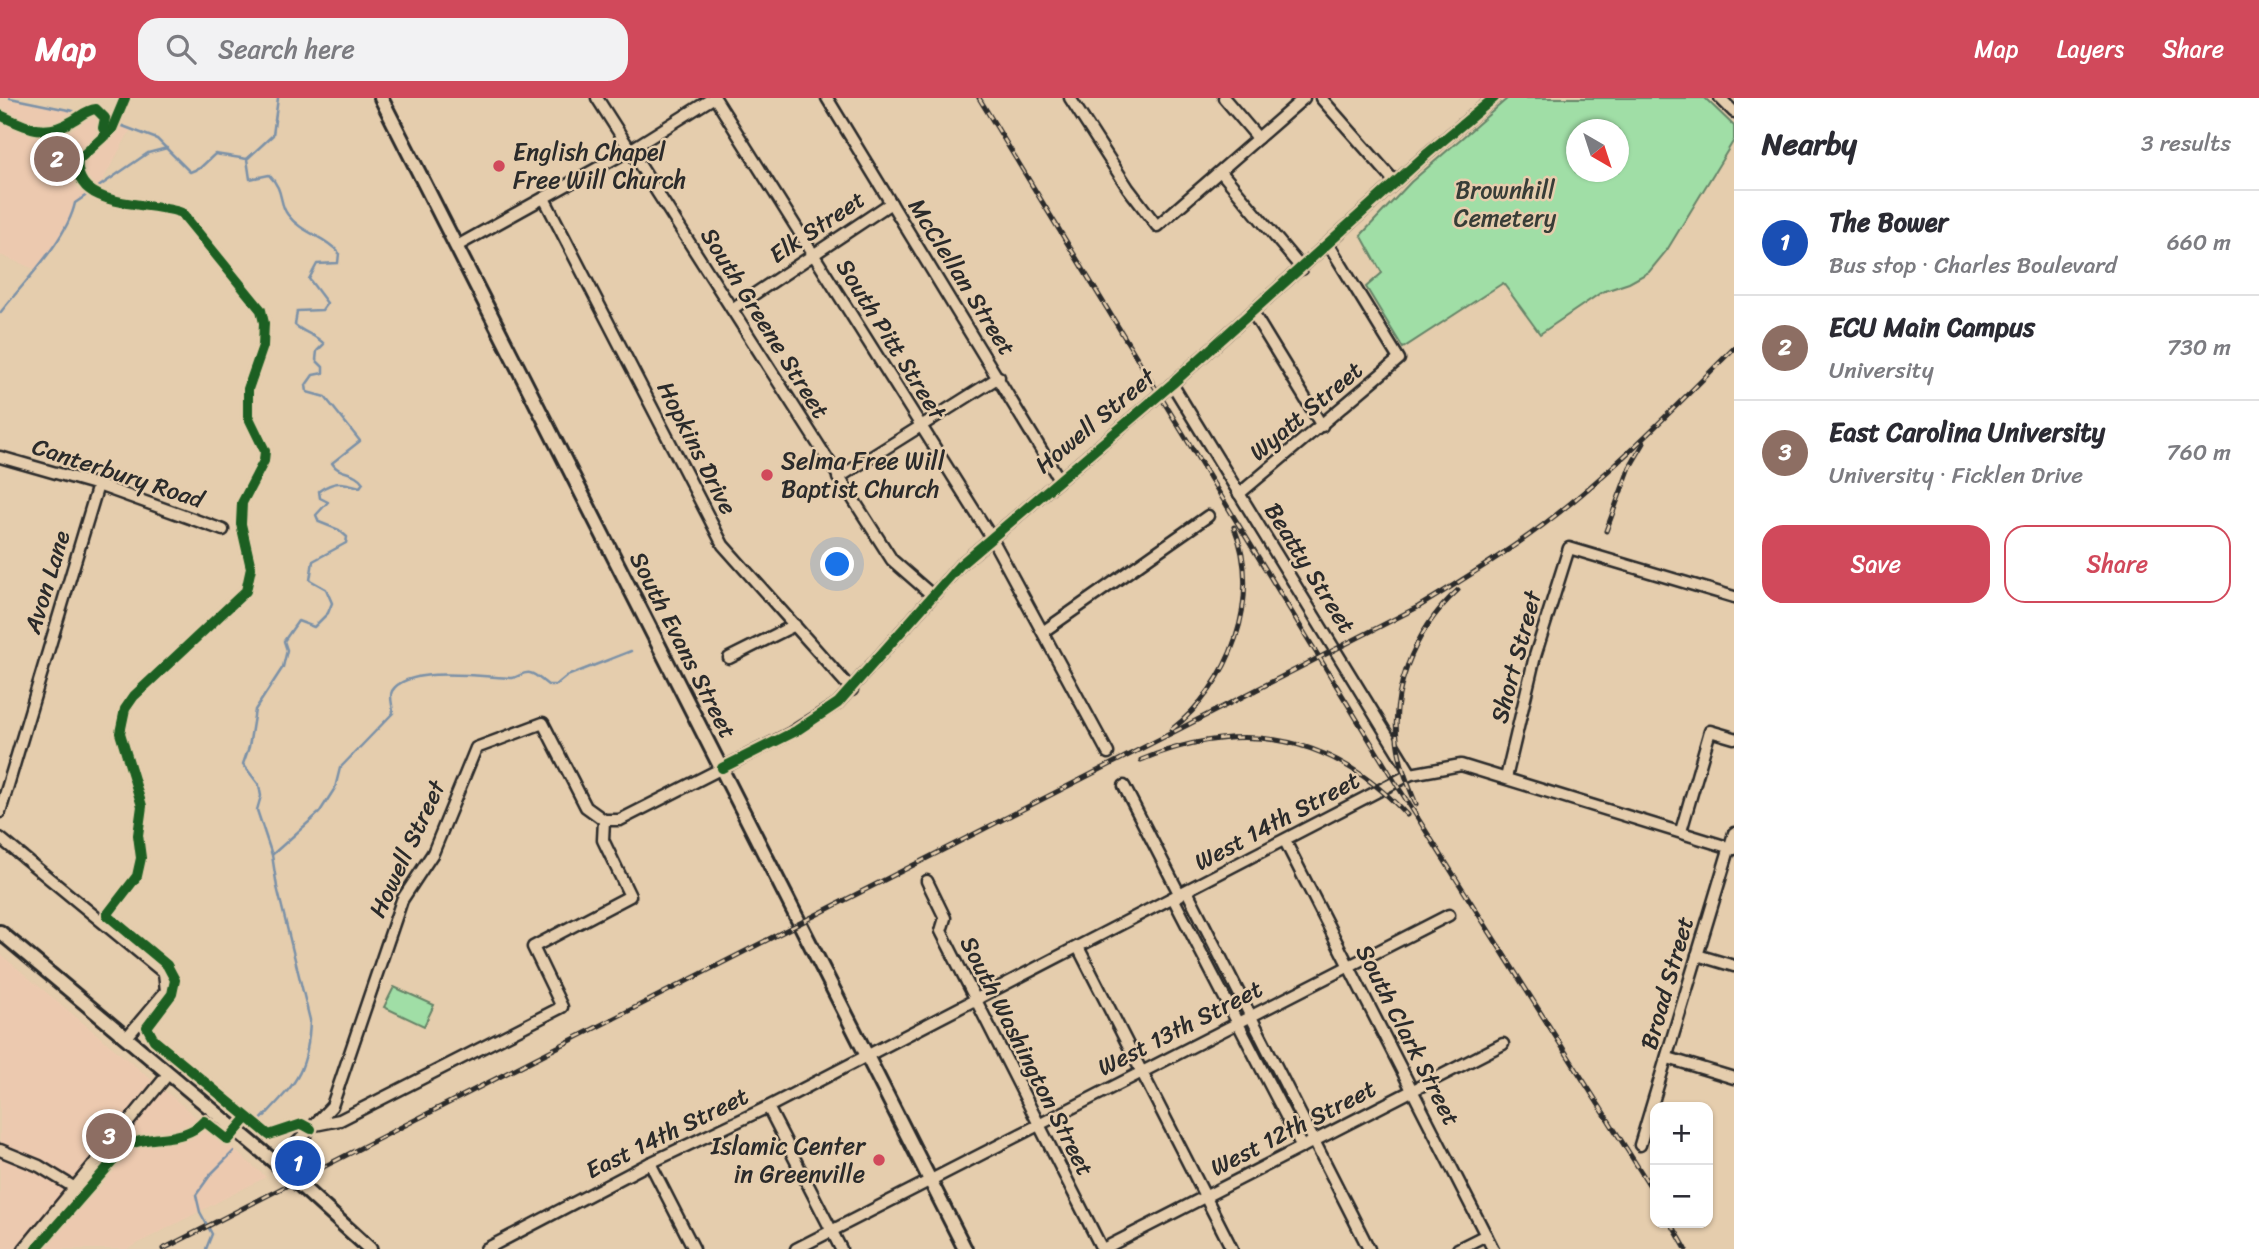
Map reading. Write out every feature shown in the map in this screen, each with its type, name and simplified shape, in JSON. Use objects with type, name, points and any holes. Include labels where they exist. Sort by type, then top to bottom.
[{"type":"main road","name":"South Evans Street","points":[[381,98],[965,1249]]},
{"type":"main road","points":[[0,932],[277,1164],[370,1249]]},
{"type":"street","name":"South Greene Street","points":[[597,98],[892,560],[932,595]]},
{"type":"street","points":[[457,246],[630,150],[714,98]]},
{"type":"street","name":"South Pitt Street","points":[[714,98],[991,537],[1108,753]]},
{"type":"street","name":"McClellan Street","points":[[827,98],[1059,479]]},
{"type":"street","points":[[1070,98],[1128,188],[1157,226],[1304,98]]},
{"type":"street","points":[[1224,98],[1258,138]]},
{"type":"street","points":[[1321,98],[1395,182]]},
{"type":"street","name":"Howell Street","points":[[277,1164],[332,1107],[402,900],[433,853],[476,748],[543,723],[586,807],[604,820],[620,820],[816,719],[852,690],[932,595],[991,537],[1172,384],[1395,182],[1494,98]]},
{"type":"street","points":[[1720,98],[1734,112]]},
{"type":"street","points":[[1220,172],[1302,269]]},
{"type":"street","name":"Hopkins Drive","points":[[544,198],[723,545],[852,690]]},
{"type":"street","name":"Elk Street","points":[[732,309],[891,203]]},
{"type":"street","name":"Wyatt Street","points":[[1239,494],[1399,359],[1329,244]]},
{"type":"street","points":[[1253,313],[1322,426]]},
{"type":"street","points":[[838,478],[999,377]]},
{"type":"street","name":"Beatty Street","points":[[1172,384],[1411,774]]},
{"type":"street","name":"Canterbury Road","points":[[0,457],[98,485],[223,530]]},
{"type":"street","name":"Avon Lane","points":[[0,812],[98,485]]},
{"type":"street","points":[[1044,631],[1208,516]]},
{"type":"street","name":"Short Street","points":[[1506,778],[1535,656],[1569,548],[1734,597]]},
{"type":"street","points":[[729,658],[795,625]]},
{"type":"street","points":[[1681,831],[1710,731],[1734,738]]},
{"type":"street","name":"West 14th Street","points":[[867,1055],[1411,774],[1461,765],[1732,848]]},
{"type":"street","points":[[1124,786],[1180,895],[1238,1022],[1303,1147]]},
{"type":"street","points":[[315,1125],[348,1116],[562,1007],[533,947],[631,896],[603,840],[604,820]]},
{"type":"street","name":"Broad Street","points":[[1640,1145],[1732,848],[1734,833]]},
{"type":"street","points":[[0,838],[164,973],[168,984],[166,991],[127,1037]]},
{"type":"street","name":"South Clark Street","points":[[1285,841],[1493,1249]]},
{"type":"street","name":"South Washington Street","points":[[927,881],[945,918],[941,931],[1102,1249]]},
{"type":"street","points":[[1180,895],[1250,1016],[1369,1249]]},
{"type":"street","name":"West 13th Street","points":[[796,1249],[1449,915]]},
{"type":"street","points":[[1078,947],[1232,1249]]},
{"type":"street","points":[[1697,954],[1734,966]]},
{"type":"street","name":"West 12th Street","points":[[1102,1249],[1503,1044]]},
{"type":"street","name":"East 14th Street","points":[[485,1249],[867,1055]]},
{"type":"street","points":[[1668,1058],[1734,1078]]},
{"type":"street","points":[[24,1249],[169,1073]]},
{"type":"street","points":[[332,1107],[348,1116]]},
{"type":"street","points":[[768,1107],[841,1249]]},
{"type":"street","points":[[0,1150],[39,1166],[75,1188]]},
{"type":"street","points":[[650,1163],[694,1249]]},
{"type":"street","points":[[1458,1249],[1486,1235]]},
{"type":"shaded area","points":[[0,98],[93,115],[131,129],[98,189],[75,203],[72,217],[37,270],[0,255]]},
{"type":"shaded area","points":[[0,954],[266,1177],[127,1249],[0,1249]]},
{"type":"green space","name":"Brownhill Cemetery","points":[[1508,98],[1705,98],[1734,126],[1734,140],[1667,250],[1649,272],[1629,283],[1602,292],[1540,334],[1503,283],[1403,348],[1366,287],[1382,273],[1361,235],[1411,182]]},
{"type":"green space","points":[[394,987],[434,1005],[424,1026],[384,1007]]},
{"type":"waterway","points":[[10,98],[78,112]]},
{"type":"waterway","points":[[258,1123],[297,1078],[306,1054],[310,1020],[277,887],[272,855],[257,810],[261,796],[259,785],[243,764],[249,747],[255,710],[283,667],[287,650],[284,641],[298,621],[314,627],[328,613],[332,603],[326,589],[310,580],[313,561],[346,543],[347,537],[339,530],[319,522],[316,515],[328,502],[320,498],[319,491],[334,484],[360,487],[363,483],[332,463],[360,441],[325,397],[307,392],[306,385],[313,375],[323,373],[323,367],[316,360],[317,351],[324,344],[295,325],[297,311],[322,310],[327,303],[309,279],[317,264],[338,263],[339,253],[327,242],[293,221],[269,175],[250,179],[247,159],[273,135],[278,98]]},
{"type":"waterway","points":[[91,114],[99,117]]},
{"type":"waterway","points":[[120,125],[157,139],[190,172],[200,168],[215,154],[247,159]]},
{"type":"waterway","points":[[0,313],[54,246],[75,203],[148,153],[167,148]]},
{"type":"waterway","points":[[273,854],[319,813],[335,788],[340,768],[393,713],[391,693],[401,683],[430,675],[513,678],[527,673],[535,675],[548,685],[556,685],[567,676],[631,651]]},
{"type":"waterway","points":[[206,1249],[212,1234],[200,1212],[196,1195],[211,1174],[234,1151]]},
{"type":"railway","points":[[979,98],[1395,782],[1650,1186]]},
{"type":"railway","points":[[163,1249],[1418,607],[1513,547],[1569,505],[1642,440],[1734,348]]},
{"type":"railway","points":[[1606,531],[1630,467],[1644,443]]},
{"type":"railway","points":[[1171,730],[1192,711],[1210,689],[1225,665],[1235,638],[1242,611],[1245,582],[1242,554],[1234,527]]},
{"type":"railway","points":[[1416,804],[1403,769],[1397,734],[1401,688],[1407,666],[1428,625],[1458,590]]},
{"type":"railway","points":[[1141,760],[1179,747],[1215,739],[1284,741],[1317,751],[1348,766],[1378,788],[1407,815]]},
{"type":"railway","points":[[1674,1228],[1686,1249]]},
{"type":"cycle path","points":[[125,98],[112,129],[78,160],[80,176],[88,188],[101,196],[182,213],[261,310],[264,323],[263,346],[248,389],[248,416],[265,451],[264,461],[242,503],[241,524],[251,568],[246,591],[134,696],[125,709],[120,733],[142,806],[138,835],[141,858],[137,876],[107,915],[167,965],[175,980],[172,994],[147,1027],[154,1040],[269,1135],[302,1124],[311,1129]]},
{"type":"cycle path","points":[[722,768],[796,731],[838,703],[960,565],[1172,384],[1428,153],[1494,98]]},
{"type":"cycle path","points":[[0,115],[27,127],[44,130],[62,126],[96,109],[105,118],[103,128],[107,135]]},
{"type":"cycle path","points":[[36,1249],[127,1145],[178,1135],[196,1128],[204,1121],[228,1140],[247,1118]]},
{"type":"place","name":"ECU Main Campus","points":[[57,159]]},
{"type":"place","name":"English Chapel Free Will Church","points":[[499,166]]},
{"type":"place","name":"Selma Free Will Baptist Church","points":[[767,475]]},
{"type":"place","name":"East Carolina University","points":[[109,1136]]},
{"type":"place","name":"Islamic Center in Greenville","points":[[879,1160]]},
{"type":"place","name":"The Bower","points":[[298,1163]]}]
